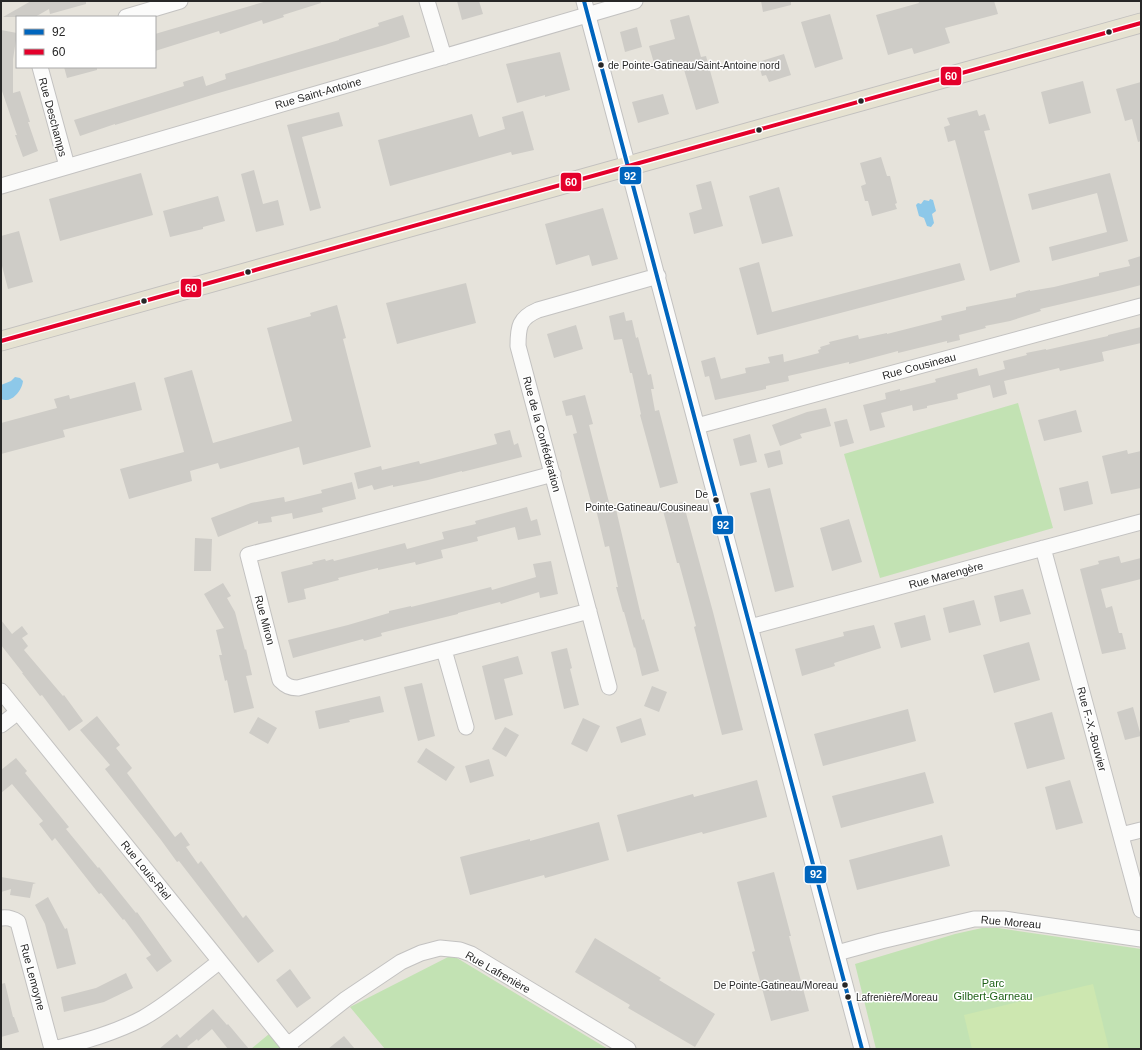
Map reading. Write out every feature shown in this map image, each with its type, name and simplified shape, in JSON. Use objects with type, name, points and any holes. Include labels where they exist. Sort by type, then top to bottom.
[{"type":"main road","points":[[1,341],[1141,23]]},
{"type":"street","points":[[129,16],[180,1]]},
{"type":"street","points":[[427,1],[444,57]]},
{"type":"street","name":"Rue Saint-Antoine","points":[[1,186],[444,57],[586,8],[635,1]]},
{"type":"street","points":[[586,8],[862,1049]]},
{"type":"street","name":"Rue Deschamps","points":[[40,68],[67,166]]},
{"type":"street","name":"Rue de la Confédération","points":[[609,687],[518,346],[518,333],[520,322],[528,314],[658,276]]},
{"type":"street","name":"Rue Cousineau","points":[[697,426],[1141,306]]},
{"type":"street","name":"Rue Miron","points":[[553,474],[248,555],[280,680],[285,686],[290,688],[298,688],[589,611]]},
{"type":"street","name":"Rue Marengère","points":[[750,628],[1141,522]]},
{"type":"street","name":"Rue F.-X.-Bouvier","points":[[1043,548],[1141,910]]},
{"type":"street","points":[[444,650],[466,727]]},
{"type":"street","name":"Rue Louis-Riel","points":[[1,691],[289,1047]]},
{"type":"street","points":[[1,725],[18,712]]},
{"type":"street","points":[[1121,835],[1141,830]]},
{"type":"street","name":"Rue Lemoyne","points":[[1,918],[8,917],[18,922],[53,1049]]},
{"type":"street","name":"Rue Moreau","points":[[837,953],[888,939],[974,919],[1004,919],[1141,939]]},
{"type":"street","name":"Rue Lafrenière","points":[[289,1047],[346,999],[401,962],[421,952],[440,948],[460,950],[471,954],[628,1049]]},
{"type":"street","points":[[53,1049],[118,1030],[144,1017],[157,1009],[219,962]]},
{"type":"green space","points":[[1018,403],[1053,528],[880,578],[844,454]]},
{"type":"green space","name":"Parc Gilbert-Garneau","points":[[982,928],[998,928],[1141,949],[1141,1049],[876,1049],[855,964],[955,934]]},
{"type":"green space","points":[[452,955],[608,1049],[385,1049],[350,1007]]},
{"type":"green space","points":[[1093,984],[1109,1049],[972,1049],[964,1015]]},
{"type":"green space","points":[[275,1029],[291,1049],[251,1049]]},
{"type":"water","points":[[930,199],[933,200],[936,211],[932,214],[934,223],[931,227],[927,226],[924,218],[919,216],[916,205],[918,203],[921,204],[924,200],[929,201]]},
{"type":"water","points":[[15,377],[20,378],[23,381],[21,389],[9,400],[1,399],[1,385],[11,381]]},
{"type":"building","points":[[31,1],[86,1],[86,4],[50,14],[49,9],[37,16],[3,17]]},
{"type":"building","points":[[267,1],[320,1],[321,3],[283,15],[284,17],[263,24],[262,20],[220,34],[219,31],[156,51],[156,34]]},
{"type":"building","points":[[457,1],[479,1],[483,14],[462,20]]},
{"type":"building","points":[[761,1],[791,1],[791,5],[763,12]]},
{"type":"building","points":[[918,1],[994,1],[998,14],[945,28],[950,43],[914,54],[912,48],[888,55],[876,15],[919,3]]},
{"type":"building","points":[[830,14],[843,59],[815,68],[801,22]]},
{"type":"building","points":[[403,15],[410,37],[385,45],[215,94],[80,136],[74,120],[184,86],[183,82],[203,76],[206,86],[226,79],[225,74],[339,40],[379,26],[378,23]]},
{"type":"building","points":[[689,15],[701,57],[706,56],[719,103],[696,110],[682,63],[656,70],[649,46],[675,39],[670,20]]},
{"type":"building","points":[[637,27],[642,47],[625,52],[620,32]]},
{"type":"building","points":[[1,30],[16,33],[13,59],[13,93],[20,91],[30,122],[28,122],[38,151],[23,157],[15,135],[17,135],[1,91]]},
{"type":"building","points":[[560,52],[570,90],[517,103],[506,64]]},
{"type":"building","points":[[784,54],[791,75],[769,82],[766,75],[762,76],[758,62]]},
{"type":"building","points":[[64,68],[97,68],[97,70],[67,78]]},
{"type":"building","points":[[1083,81],[1091,113],[1049,124],[1041,92]]},
{"type":"building","points":[[1141,82],[1141,141],[1138,142],[1132,119],[1125,121],[1116,89]]},
{"type":"building","points":[[663,94],[669,114],[638,123],[632,102]]},
{"type":"building","points":[[977,110],[979,116],[985,114],[990,130],[984,131],[1020,262],[990,271],[955,140],[948,142],[944,127],[950,125],[947,118]]},
{"type":"building","points":[[523,111],[534,150],[512,155],[511,152],[390,186],[378,140],[472,114],[479,137],[505,129],[502,117]]},
{"type":"building","points":[[339,112],[343,126],[302,137],[321,208],[310,211],[287,125]]},
{"type":"building","points":[[881,157],[887,176],[890,176],[897,203],[895,204],[897,209],[872,216],[868,201],[865,201],[861,186],[866,184],[860,163]]},
{"type":"building","points":[[254,170],[263,204],[278,200],[284,225],[256,232],[241,174]]},
{"type":"building","points":[[141,173],[153,215],[60,241],[49,199]]},
{"type":"building","points":[[1110,173],[1128,241],[1052,261],[1049,247],[1107,232],[1097,193],[1032,210],[1028,194]]},
{"type":"building","points":[[711,181],[723,226],[694,234],[689,213],[702,209],[696,185]]},
{"type":"building","points":[[779,187],[793,236],[762,244],[749,196]]},
{"type":"building","points":[[218,196],[225,221],[203,227],[203,229],[170,237],[163,211]]},
{"type":"building","points":[[603,208],[618,259],[592,266],[589,255],[556,265],[545,224]]},
{"type":"building","points":[[19,231],[33,282],[8,289],[1,262],[1,236]]},
{"type":"building","points":[[1141,256],[1141,285],[1040,309],[1041,311],[1010,321],[985,326],[986,328],[959,335],[960,340],[947,343],[947,341],[898,353],[898,351],[849,364],[849,362],[788,376],[789,381],[766,386],[766,389],[715,400],[709,376],[705,377],[701,361],[715,357],[721,379],[746,373],[745,368],[770,363],[768,357],[783,354],[784,362],[819,353],[818,350],[821,349],[820,347],[830,344],[829,342],[858,335],[859,339],[887,334],[942,320],[941,316],[966,310],[966,307],[1016,297],[1016,294],[1030,290],[1054,287],[1099,276],[1099,273],[1130,266],[1128,260]]},
{"type":"building","points":[[759,262],[772,312],[960,263],[965,280],[757,335],[739,268]]},
{"type":"building","points":[[466,283],[476,323],[397,344],[386,303]]},
{"type":"building","points":[[337,305],[346,338],[343,339],[371,447],[303,465],[299,447],[220,469],[218,463],[190,471],[192,481],[129,499],[120,469],[184,452],[164,378],[192,370],[213,443],[292,421],[267,328],[311,316],[310,313]]},
{"type":"building","points":[[624,312],[626,321],[632,320],[648,375],[651,374],[654,389],[651,389],[655,411],[659,410],[678,483],[660,488],[640,415],[632,373],[630,373],[622,339],[614,340],[609,316]]},
{"type":"building","points":[[576,325],[583,349],[554,358],[547,334]]},
{"type":"building","points":[[1141,327],[1141,343],[1102,352],[1104,361],[1060,371],[1059,368],[1004,381],[1007,394],[993,398],[990,385],[957,394],[958,399],[927,406],[927,408],[913,411],[912,405],[881,413],[885,427],[870,431],[863,405],[886,399],[885,393],[900,389],[900,391],[936,382],[935,379],[977,368],[979,376],[1005,369],[1003,361],[1027,355],[1026,353],[1108,336]]},
{"type":"building","points":[[135,382],[142,410],[63,430],[65,437],[1,454],[1,423],[57,408],[54,399],[69,395],[70,399]]},
{"type":"building","points":[[585,395],[593,424],[589,425],[610,506],[615,505],[642,620],[644,619],[659,671],[642,676],[635,647],[634,648],[616,587],[618,587],[609,546],[605,547],[595,505],[592,506],[573,434],[577,433],[572,415],[566,416],[562,401]]},
{"type":"building","points":[[826,408],[831,426],[800,434],[802,438],[780,446],[772,425],[807,412]]},
{"type":"building","points":[[1076,410],[1082,432],[1044,441],[1038,420]]},
{"type":"building","points":[[847,419],[854,443],[840,447],[834,422]]},
{"type":"building","points":[[510,430],[514,445],[518,443],[522,457],[393,487],[393,485],[374,490],[372,485],[358,489],[354,473],[381,466],[382,470],[419,461],[420,464],[497,444],[494,434]]},
{"type":"building","points":[[750,434],[757,462],[740,466],[733,439]]},
{"type":"building","points":[[780,450],[783,464],[768,468],[764,454]]},
{"type":"building","points":[[1127,450],[1128,454],[1141,451],[1141,488],[1111,494],[1102,456]]},
{"type":"building","points":[[1088,481],[1093,504],[1064,511],[1059,488]]},
{"type":"building","points":[[352,482],[356,499],[322,508],[323,512],[293,519],[292,513],[271,517],[272,522],[258,524],[258,521],[218,537],[211,518],[251,503],[284,497],[285,502],[322,493],[321,490]]},
{"type":"building","points":[[770,488],[794,587],[775,592],[750,493]]},
{"type":"building","points":[[683,502],[743,730],[722,735],[694,627],[696,626],[662,507]]},
{"type":"building","points":[[527,507],[531,521],[537,519],[541,535],[518,540],[515,527],[477,537],[478,541],[441,550],[443,558],[416,565],[415,562],[378,570],[378,568],[338,578],[339,580],[304,589],[306,599],[288,603],[281,572],[313,564],[312,562],[325,559],[326,561],[333,559],[334,561],[405,543],[407,549],[444,539],[442,532],[476,524],[475,521]]},
{"type":"building","points":[[849,519],[862,562],[832,571],[820,528]]},
{"type":"building","points":[[195,538],[212,539],[211,571],[194,571]]},
{"type":"building","points":[[1119,556],[1121,563],[1141,558],[1141,579],[1101,589],[1106,608],[1112,606],[1119,633],[1122,633],[1126,649],[1102,654],[1080,569],[1099,564],[1098,561]]},
{"type":"building","points":[[551,561],[558,594],[540,598],[539,592],[501,604],[500,602],[381,633],[382,636],[364,641],[363,639],[293,658],[288,640],[348,625],[389,613],[389,611],[491,587],[492,590],[536,577],[533,564]]},
{"type":"building","points":[[223,583],[231,596],[227,598],[235,612],[252,675],[246,676],[254,708],[234,713],[227,680],[225,681],[219,655],[222,655],[216,630],[224,628],[204,594]]},
{"type":"building","points":[[1023,589],[1031,614],[1000,622],[994,596]]},
{"type":"building","points":[[974,600],[981,625],[949,633],[943,608]]},
{"type":"building","points":[[925,615],[931,640],[901,648],[894,623]]},
{"type":"building","points":[[1,620],[12,634],[22,626],[28,634],[22,638],[28,646],[24,650],[63,696],[64,695],[83,721],[69,731],[1,645]]},
{"type":"building","points":[[874,625],[881,648],[834,663],[835,666],[802,676],[795,649],[844,636],[843,632]]},
{"type":"building","points":[[1029,642],[1040,680],[994,693],[983,655]]},
{"type":"building","points":[[567,648],[572,668],[570,669],[579,705],[564,709],[551,652]]},
{"type":"building","points":[[518,656],[523,674],[504,679],[513,715],[495,720],[482,666]]},
{"type":"building","points":[[422,683],[435,736],[418,741],[404,687]]},
{"type":"building","points":[[652,686],[667,692],[659,712],[644,706]]},
{"type":"building","points":[[380,696],[384,712],[319,729],[315,711]]},
{"type":"building","points":[[1133,707],[1141,736],[1125,740],[1117,712]]},
{"type":"building","points":[[908,709],[916,741],[823,766],[814,734]]},
{"type":"building","points":[[1052,712],[1065,759],[1027,769],[1014,723]]},
{"type":"building","points":[[97,716],[120,745],[116,748],[132,768],[127,773],[175,837],[181,832],[190,845],[186,847],[198,864],[201,861],[243,918],[246,915],[274,951],[258,963],[105,769],[110,765],[80,730]]},
{"type":"building","points":[[258,717],[277,728],[268,744],[249,733]]},
{"type":"building","points":[[583,718],[600,726],[587,752],[571,744]]},
{"type":"building","points":[[641,718],[646,735],[621,743],[616,727]]},
{"type":"building","points":[[505,727],[519,735],[506,757],[492,749]]},
{"type":"building","points":[[426,748],[455,767],[446,781],[417,762]]},
{"type":"building","points":[[16,758],[27,771],[25,773],[69,827],[66,829],[136,913],[137,912],[172,961],[157,972],[146,958],[151,955],[124,919],[123,920],[101,893],[99,894],[55,838],[52,841],[39,824],[43,821],[12,784],[1,793],[1,770]]},
{"type":"building","points":[[489,759],[494,776],[470,783],[465,766]]},
{"type":"building","points":[[925,772],[934,803],[841,828],[832,796]]},
{"type":"building","points":[[757,780],[767,817],[703,834],[702,832],[627,852],[617,815],[693,794],[694,797]]},
{"type":"building","points":[[1070,780],[1083,823],[1056,830],[1045,787]]},
{"type":"building","points":[[599,822],[609,860],[545,878],[544,875],[470,895],[460,857],[530,839],[530,841]]},
{"type":"building","points":[[942,835],[950,866],[857,890],[849,860]]},
{"type":"building","points":[[774,872],[809,1011],[771,1021],[752,952],[755,951],[737,882]]},
{"type":"building","points":[[1,877],[36,883],[33,884],[30,898],[10,895],[11,889],[1,892]]},
{"type":"building","points":[[48,897],[65,929],[67,928],[76,964],[57,969],[45,924],[35,905]]},
{"type":"building","points":[[595,938],[661,978],[659,980],[715,1014],[695,1047],[628,1008],[630,1005],[575,972]]},
{"type":"building","points":[[290,969],[311,998],[297,1008],[276,980]]},
{"type":"building","points":[[126,973],[133,988],[104,1002],[64,1012],[61,997],[96,988]]},
{"type":"building","points":[[5,983],[13,1017],[19,1032],[1,1037],[1,984]]},
{"type":"building","points":[[213,1009],[249,1049],[228,1049],[212,1029],[198,1041],[197,1039],[187,1047],[189,1049],[159,1049],[177,1034],[180,1038]]},
{"type":"building","points":[[344,1036],[355,1049],[328,1049]]},
{"type":"transit line","name":"92","points":[[584,1],[862,1049]]},
{"type":"transit line","name":"60","points":[[1,341],[1141,23]]},
{"type":"place","name":"de Pointe-Gatineau/Saint-Antoine nord","points":[[601,65]]},
{"type":"place","name":"De Pointe-Gatineau/Cousineau","points":[[716,500]]},
{"type":"place","name":"De Pointe-Gatineau/Moreau","points":[[845,985]]},
{"type":"place","name":"Lafrenière/Moreau","points":[[848,997]]}]
